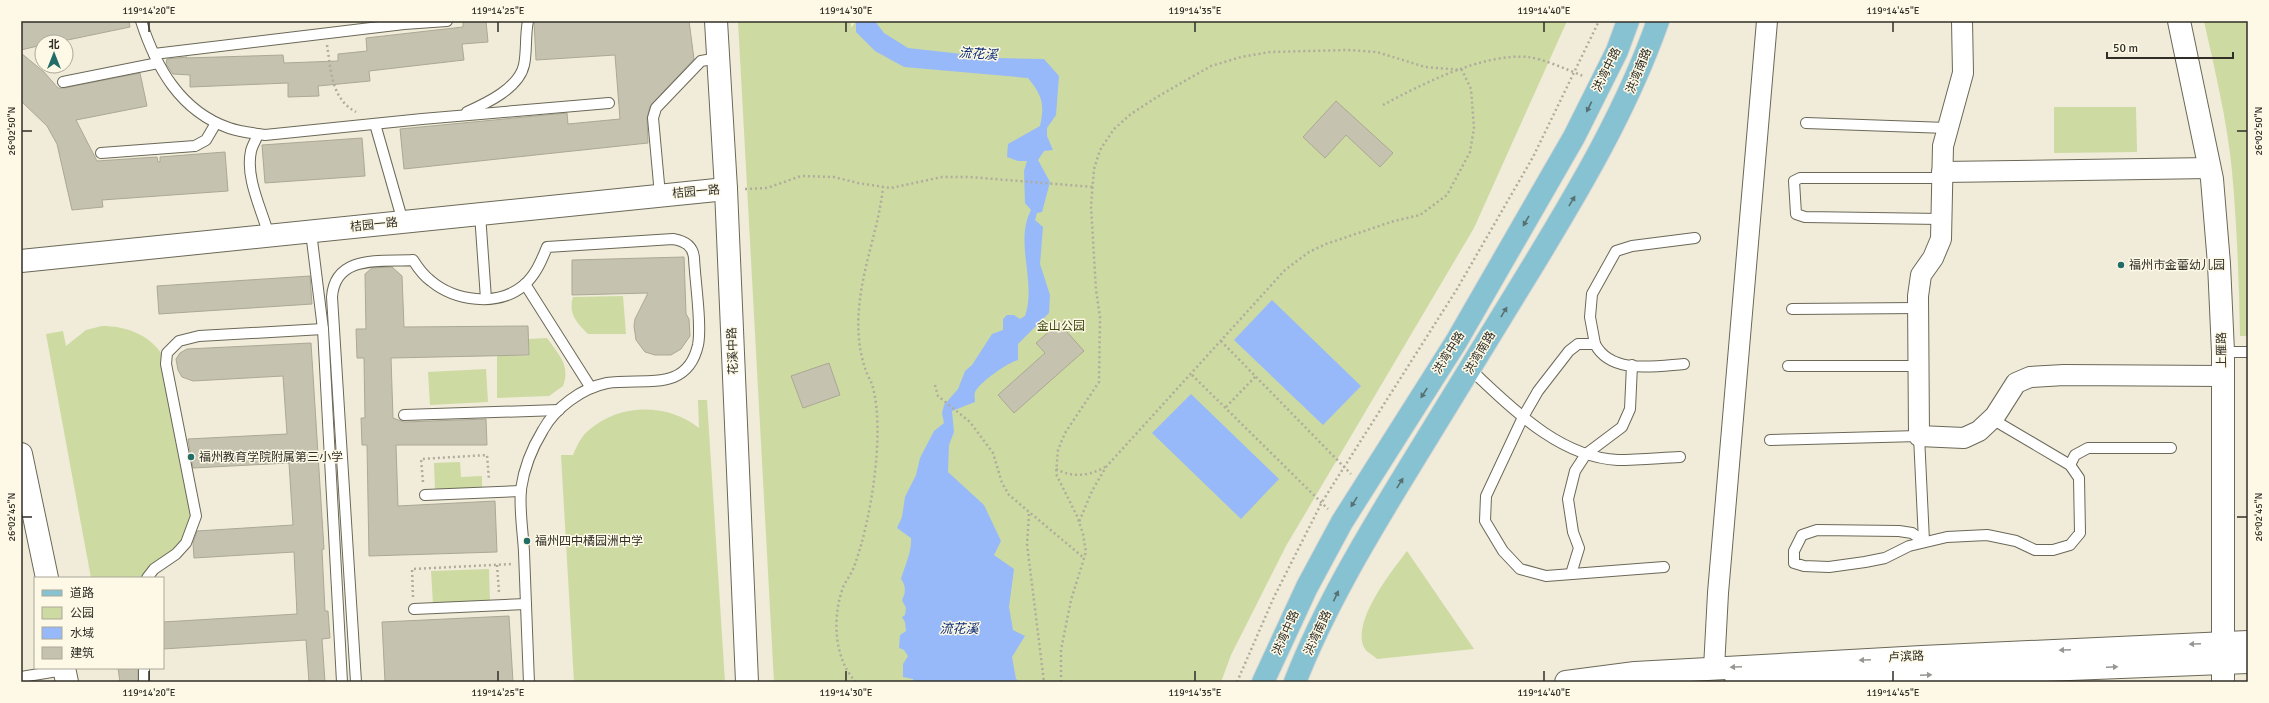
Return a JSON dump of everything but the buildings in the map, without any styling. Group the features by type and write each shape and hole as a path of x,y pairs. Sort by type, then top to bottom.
{"main road":[{"name":"洪湾中路","path":"1263,682 1307,587 1342,522 1456,342 1574,137 1617,51 1628,21"},
{"name":"洪湾南路","path":"1295,682 1347,573 1381,514 1606,142 1641,68 1658,21"}],"street":[{"name":"花溪中路","path":"716,21 726,189 747,682"},
{"path":"1714,668 1719,585 1767,21"},
{"path":"1962,21 1963,73 1943,146 1941,238 1933,258 1921,275 1918,308 1919,436 1964,438 1979,431 1992,419 2016,383 2030,377 2064,375 2223,376"},
{"name":"上雁路","path":"2179,21 2210,168 2219,264 2223,352 2224,663"},
{"path":"1942,175 2210,168"},
{"name":"桔园一路","path":"21,261 726,189"},
{"path":"21,454 46,577"},
{"name":"卢滨路","path":"1566,682 1636,673 1714,668 2224,663 2248,642"},
{"path":"1733,682 2248,662"}],"lane":[{"path":"141,21 163,74 176,92 191,106 216,123 229,129 265,135 461,115 609,103"},
{"path":"63,82 156,59 326,34 447,21"},
{"path":"461,115 485,104 518,78 524,66 528,21"},
{"path":"660,195 653,118 656,108 701,61 718,58"},
{"path":"101,153 195,146 206,140 216,123"},
{"path":"1806,123 1947,128"},
{"path":"373,125 403,222"},
{"path":"258,134 251,150 249,163 251,176 270,236"},
{"path":"1941,219 1805,217 1796,214 1794,181 1800,178 1942,175"},
{"path":"480,214 486,299"},
{"path":"311,232 322,330 342,682"},
{"path":"356,682 333,287 342,272 356,264 413,260 430,281 443,289 465,297 486,299 501,297 513,292 525,284 539,268 547,247 674,238 686,242 693,252 699,336 695,353 689,364 682,373 674,378 646,382 622,381 591,388 559,410 543,428 525,471 521,491 529,682"},
{"path":"1684,364 1621,365 1600,353 1595,344 1590,317 1592,294 1616,251 1632,246 1696,238"},
{"path":"525,284 591,388"},
{"path":"1792,309 1918,308"},
{"path":"148,577 154,569 176,554 186,543 196,516 166,364 167,353 179,341 199,336 322,330"},
{"path":"1595,344 1578,344 1569,351 1538,392 1523,417 1486,496 1486,521 1503,551 1520,569 1546,576 1664,567"},
{"path":"2223,352 2248,352"},
{"path":"1571,574 1579,548 1573,532 1568,499 1575,471 1586,454 1622,427 1630,409 1632,365"},
{"path":"1788,366 1918,366"},
{"path":"1470,369 1523,417 1560,442 1586,454 1618,460 1680,457"},
{"path":"404,415 559,410"},
{"path":"1924,541 1912,532 1817,530 1802,535 1794,551 1794,563 1804,566 1829,567 1865,562 1885,558 1909,546 1924,541 1948,537 1987,535 2016,541 2035,550 2053,550 2070,545 2080,533 2079,478 2070,465 1992,419"},
{"path":"1770,440 1919,436 1924,541"},
{"path":"2070,465 2075,456 2088,448 2171,448"},
{"path":"424,495 490,491 521,491"},
{"path":"414,609 526,604"},
{"path":"144,669 144,682"},
{"path":"27,678 65,673"}],"path":[{"path":"1237,682 1274,597 1322,502 1346,468 1457,289 1534,157 1573,72 1599,21"},
{"path":"326,34 334,86 340,98 373,125"},
{"path":"1061,682 1061,650 1068,614 1086,552 1079,522 1056,474 1056,468 1058,450 1065,433 1099,382 1100,317 1093,256 1091,206 1094,169 1100,150 1114,129 1131,114 1157,97 1211,66 1241,57 1270,52 1348,50 1377,52 1425,68 1462,70"},
{"path":"1383,105 1402,94 1462,70 1498,58 1529,58 1573,72"},
{"path":"1079,522 1092,491 1106,467 1285,270 1309,252 1326,244 1394,221 1420,215 1447,195 1470,152 1474,128 1471,90 1462,70"},
{"path":"726,189 767,188 801,176 834,176 891,188 942,176 1092,186"},
{"path":"856,682 847,672 838,645 837,611 844,586 855,564 875,480 877,414 873,387 866,372 859,348 859,308 881,206 883,187"},
{"path":"1221,341 1363,487"},
{"path":"1192,374 1342,522"},
{"path":"1226,407 1256,376"},
{"path":"935,384 938,396 970,422 993,453 1002,483 1009,495 1084,558"},
{"path":"424,495 421,459 487,455 490,491"},
{"path":"1056,468 1068,474 1088,475 1106,467"},
{"path":"1030,513 1027,544 1044,682"},
{"path":"414,609 412,570 524,563"},
{"path":"497,565 499,605"}],"green space":[{"name":"金山公园","path":"738,21 851,21 851,28 856,21 1567,21 1474,228 1286,546 1231,655 1221,682 774,682"},
{"path":"2204,21 2248,21 2248,336 2240,336 2238,254 2230,152 2224,114"},
{"path":"2054,107 2136,107 2137,152 2054,153"},
{"path":"623,296 626,334 588,334 574,318 572,308 573,297"},
{"path":"102,326 111,326 135,332 150,341 161,353 194,514 184,540 145,577 91,577 46,334 63,331 66,346 86,330"},
{"path":"547,338 559,355 564,366 565,379 563,386 549,396 497,398 497,356 529,356 529,339"},
{"path":"486,369 488,402 430,405 428,372"},
{"path":"698,400 707,400 725,682 574,682 561,455 573,455 584,435 601,421 629,411 659,411 673,414 687,420 699,428"},
{"path":"460,462 461,477 482,476 482,489 435,491 434,463"},
{"path":"1407,551 1474,649 1377,659 1365,649 1362,638 1363,626 1368,612 1383,584"},
{"path":"489,569 490,602 433,604 431,571"}],"water":[{"name":"流花溪","path":"856,21 875,21 884,33 908,48 998,58 1044,59 1059,76 1056,115 1047,128 1047,136 1053,150 1044,151 1038,160 1050,182 1042,212 1037,213 1035,220 1043,227 1040,264 1050,295 1049,313 1018,344 1018,360 1001,369 982,383 975,392 975,402 952,411 954,432 949,445 948,472 984,505 1001,541 994,555 1014,569 1009,607 1013,630 1025,636 1012,657 1016,679 1021,682 914,682 913,679 903,677 903,664 908,656 904,650 899,648 900,635 906,631 905,622 902,617 905,615 906,608 902,600 905,589 901,579 909,553 911,538 897,528 902,517 905,497 916,475 920,458 934,431 944,423 942,413 944,405 958,389 965,371 972,365 992,334 1003,330 1003,319 1007,315 1014,315 1020,319 1025,316 1029,290 1025,236 1026,223 1031,210 1025,203 1024,171 1027,161 1018,161 1007,157 1008,144 1040,126 1042,112 1041,100 1028,78 904,67 875,51 856,32"},
{"path":"1272,300 1361,386 1323,425 1234,340"},
{"path":"1191,394 1279,479 1241,519 1152,433"}],"place":[{"name":"福州市金蕾幼儿园","path":"2121,265"},
{"name":"福州教育学院附属第三小学","path":"191,457"},
{"name":"福州四中橘园洲中学","path":"527,541"}]}
